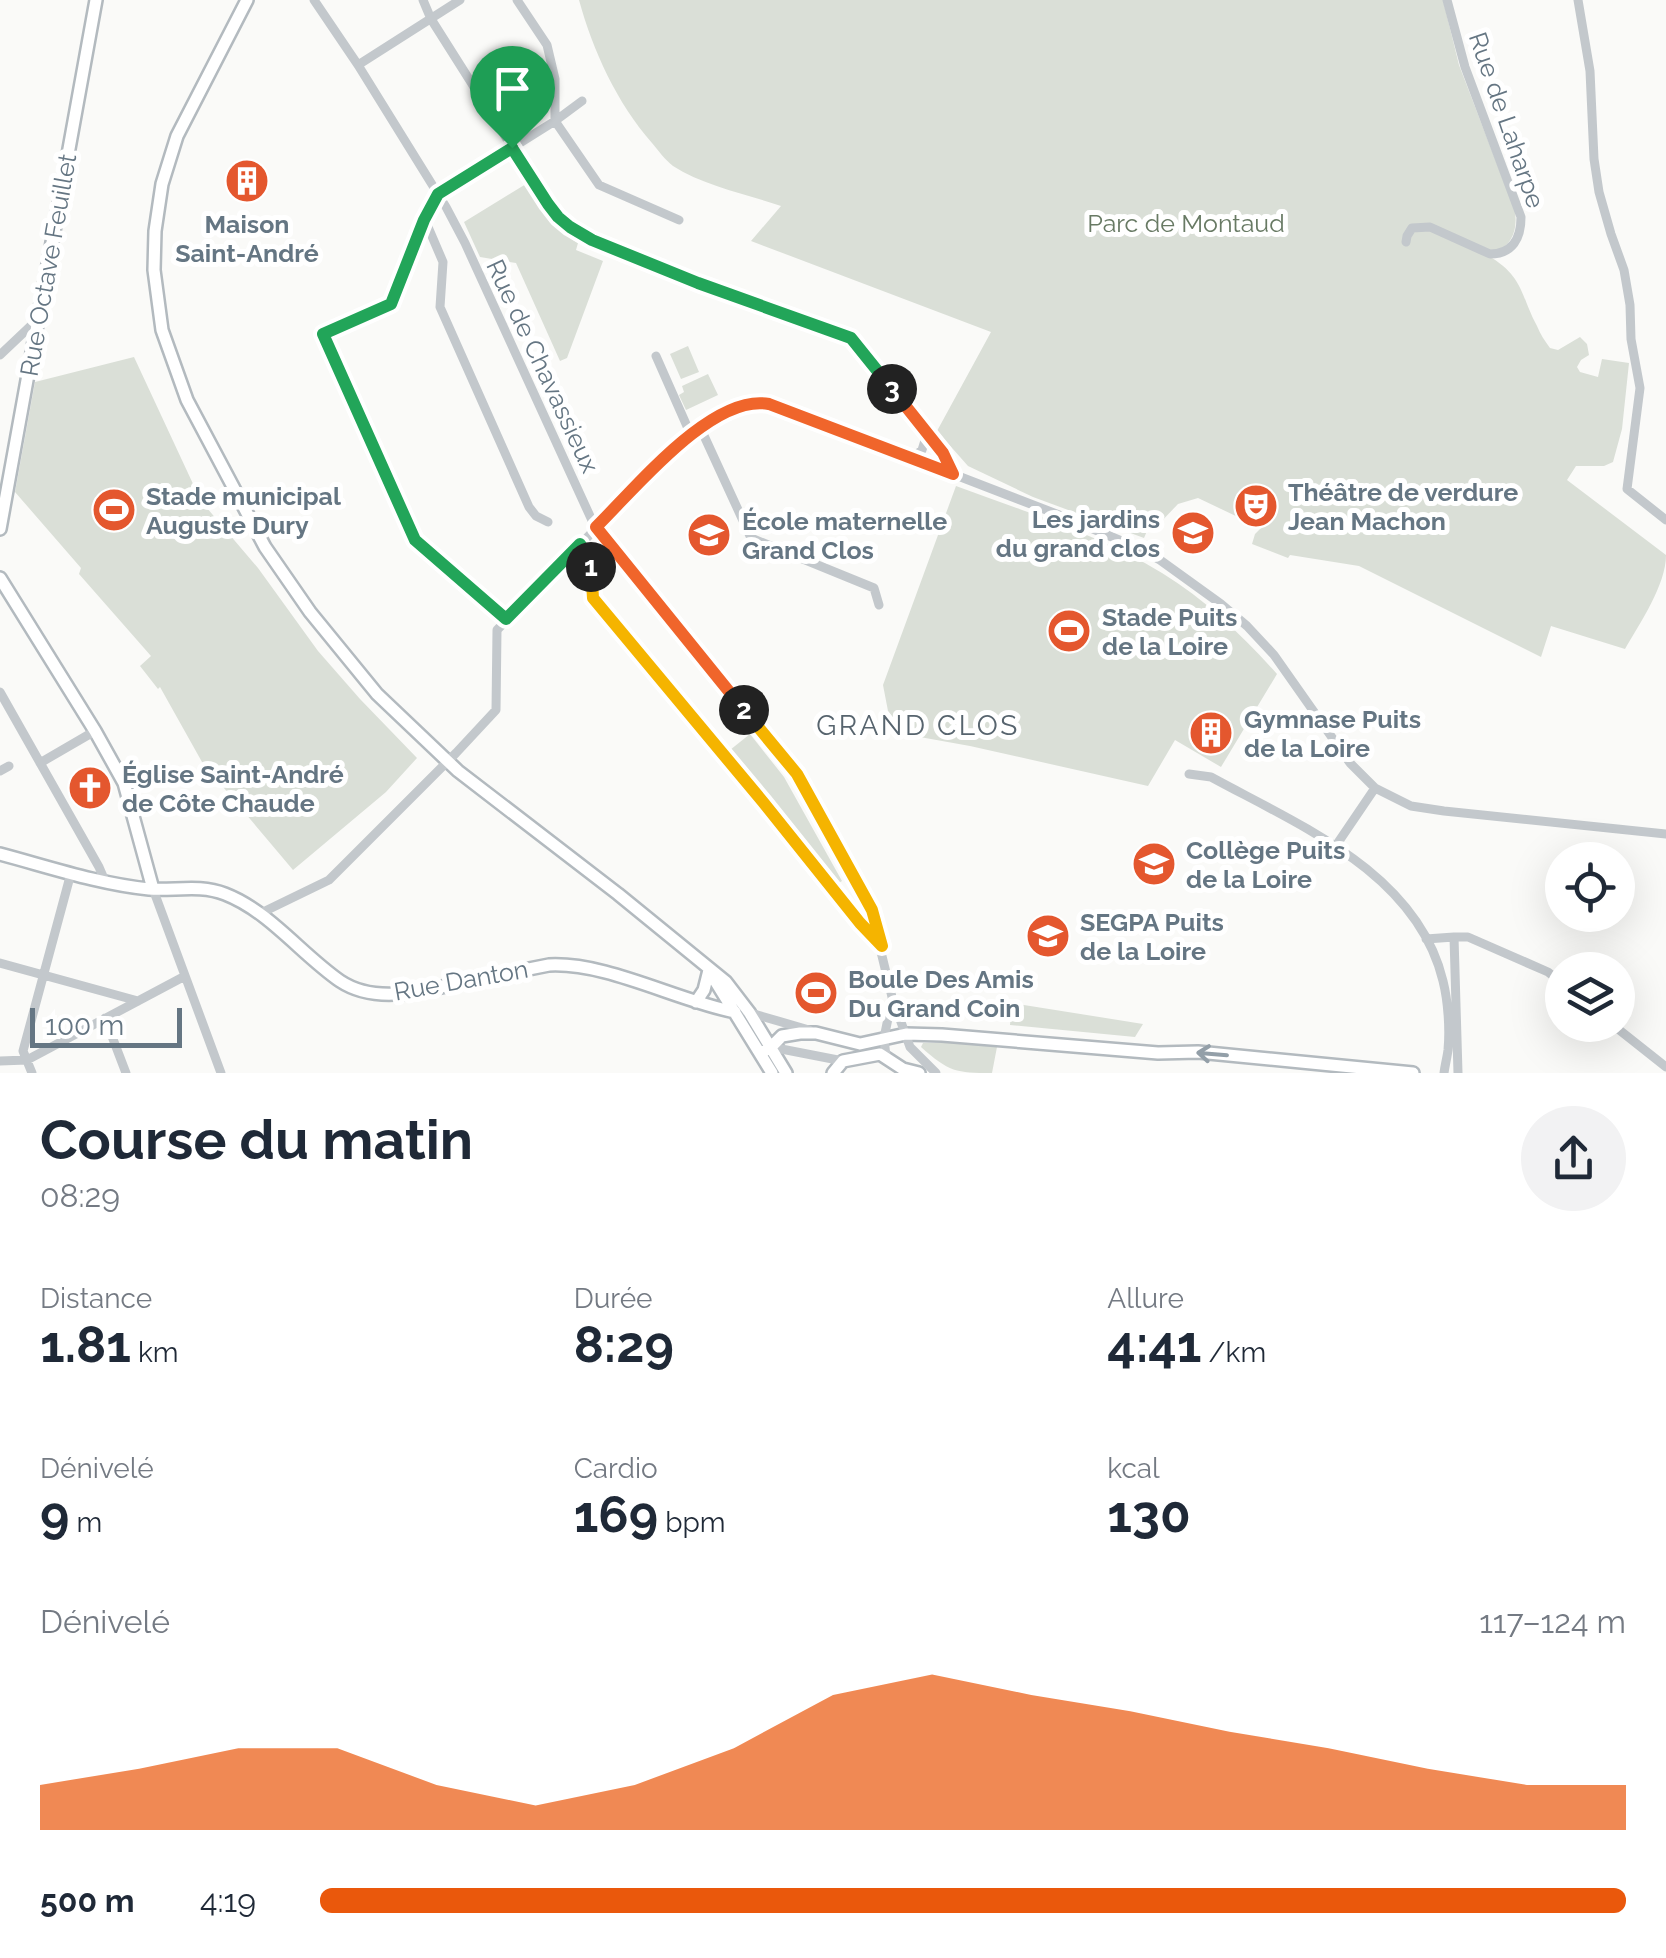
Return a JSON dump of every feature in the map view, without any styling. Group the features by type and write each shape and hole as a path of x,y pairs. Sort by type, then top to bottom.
{"street":[{"name":"Rue Octave Feuillet","path":"0,529 96,0"},
{"path":"247,0 177,136 162,184 154,231 154,270 162,330 188,400 265,546 310,612 377,694 448,762 726,982 749,1012 772,1073"},
{"name":"Rue de Chavassieux","path":"314,0 466,243 596,527 797,774 872,910 892,997 910,1047 936,1073"},
{"path":"422,0 558,217 592,240 851,338 943,453 953,474"},
{"path":"358,65 460,0"},
{"path":"517,0 547,45 555,78 555,121 599,185 679,220"},
{"name":"Rue de Laharpe","path":"1406,242 1412,228 1430,227 1490,254 1500,254 1516,242 1521,232 1521,217 1465,67 1447,0"},
{"path":"1568,0 1579,2 1590,71 1594,159 1630,305 1631,339 1640,388 1628,490 1666,520"},
{"path":"506,619 415,540 323,334 391,304 438,194 582,101"},
{"path":"424,220 443,262 440,307 529,506 536,516 548,522"},
{"path":"0,355 38,318"},
{"path":"656,356 750,538 874,588 879,605"},
{"path":"258,914 329,880 448,762 496,710 497,630 506,619 695,430 740,407 759,402 953,474 1160,560 1246,626 1274,656 1350,763 1375,788 1411,806 1666,834"},
{"path":"912,458 922,450 928,434"},
{"path":"580,544 590,562 593,598 882,946"},
{"path":"1,583 124,782 153,889 221,1073"},
{"path":"0,692 105,881"},
{"path":"40,764 95,731"},
{"path":"1189,774 1212,776 1335,847 1395,894 1426,939 1443,980 1448,1048 1444,1073"},
{"path":"1335,847 1375,788"},
{"name":"Rue Danton","path":"0,854 105,881 153,889 222,892 258,914 343,983 367,992 399,994 567,964 586,966 734,1012"},
{"path":"32,1073 23,1051 72,873"},
{"path":"1454,937 1458,1073"},
{"path":"1426,939 1468,937 1545,971"},
{"path":"0,962 138,1001"},
{"path":"696,1002 710,970"},
{"path":"710,970 734,1012 786,1073"},
{"path":"0,1061 28,1060 184,976"},
{"name":"Rue de Chavassieux","path":"886,1057 884,1038 892,997"},
{"path":"734,1012 749,1012 853,1044 906,1034 993,1038 1158,1053 1198,1052 1414,1073"},
{"path":"104,1018 126,1073"},
{"path":"766,1050 782,1036 816,1033"},
{"path":"1634,1042 1666,1067"},
{"path":"766,1050 844,1061 880,1054 903,1070 919,1073"},
{"path":"1652,1073 1654,1059"},
{"path":"833,1073 844,1061"}],"green space":[{"name":"Parc de Montaud","path":"579,0 1443,0 1459,65 1515,211 1511,238 1492,258 1516,281 1550,348 1558,350 1580,337 1587,344 1589,355 1577,367 1580,372 1598,377 1602,359 1629,363 1622,429 1613,462 1604,466 1576,466 1567,480 1666,555 1657,591 1645,616 1625,649 1551,626 1541,657 1359,566 1290,555 1288,558 1252,544 1261,528 1198,498 1178,504 1144,538 1033,497 968,466 937,431 991,332 751,241 781,206 698,179 667,161 617,94 591,38"},
{"path":"526,184 548,217 578,243 576,250 603,261 567,358 560,361 516,263 480,257 464,222"},
{"path":"688,346 699,372 681,379 670,354"},
{"path":"134,357 201,501 258,568 318,651 417,758 386,792 293,870 202,762 160,687 140,666 151,656 79,574 81,568 15,492 35,382"},
{"path":"708,374 718,395 686,410 679,395 684,392 682,386"},
{"name":"Stade Puits de la Loire","path":"956,486 1138,559 1208,607 1264,660 1277,674 1221,767 1175,740 1148,786 903,734 888,711 883,685"},
{"path":"750,734 784,777 842,881 837,884 730,750"},
{"path":"1012,1003 1143,1024 1135,1037 1010,1025"},
{"path":"923,1043 997,1047 992,1073 954,1069 921,1047"}],"place":[{"name":"Maison Saint-André","path":"247,181"},
{"name":"Théâtre de verdure Jean Machon","path":"1256,506"},
{"name":"Stade municipal Auguste Dury","path":"114,510"},
{"name":"Les jardins du grand clos","path":"1193,533"},
{"name":"École maternelle Grand Clos","path":"709,535"},
{"name":"Stade Puits de la Loire","path":"1069,631"},
{"name":"Gymnase Puits de la Loire","path":"1211,733"},
{"name":"Église Saint-André de Côte Chaude","path":"90,788"},
{"name":"Collège Puits de la Loire","path":"1154,864"},
{"name":"SEGPA Puits de la Loire","path":"1048,936"},
{"name":"Boule Des Amis Du Grand Coin","path":"816,993"}],"district":[{"name":"GRAND CLOS","path":"918,725"}],"route":[{"path":"512,148 558,217 592,240 851,338 943,453 953,474 759,402 727,413 690,433 596,527 797,774 872,910 882,946 593,598 590,562 580,544 506,619 415,540 323,334 391,304 438,194 512,148"}]}
